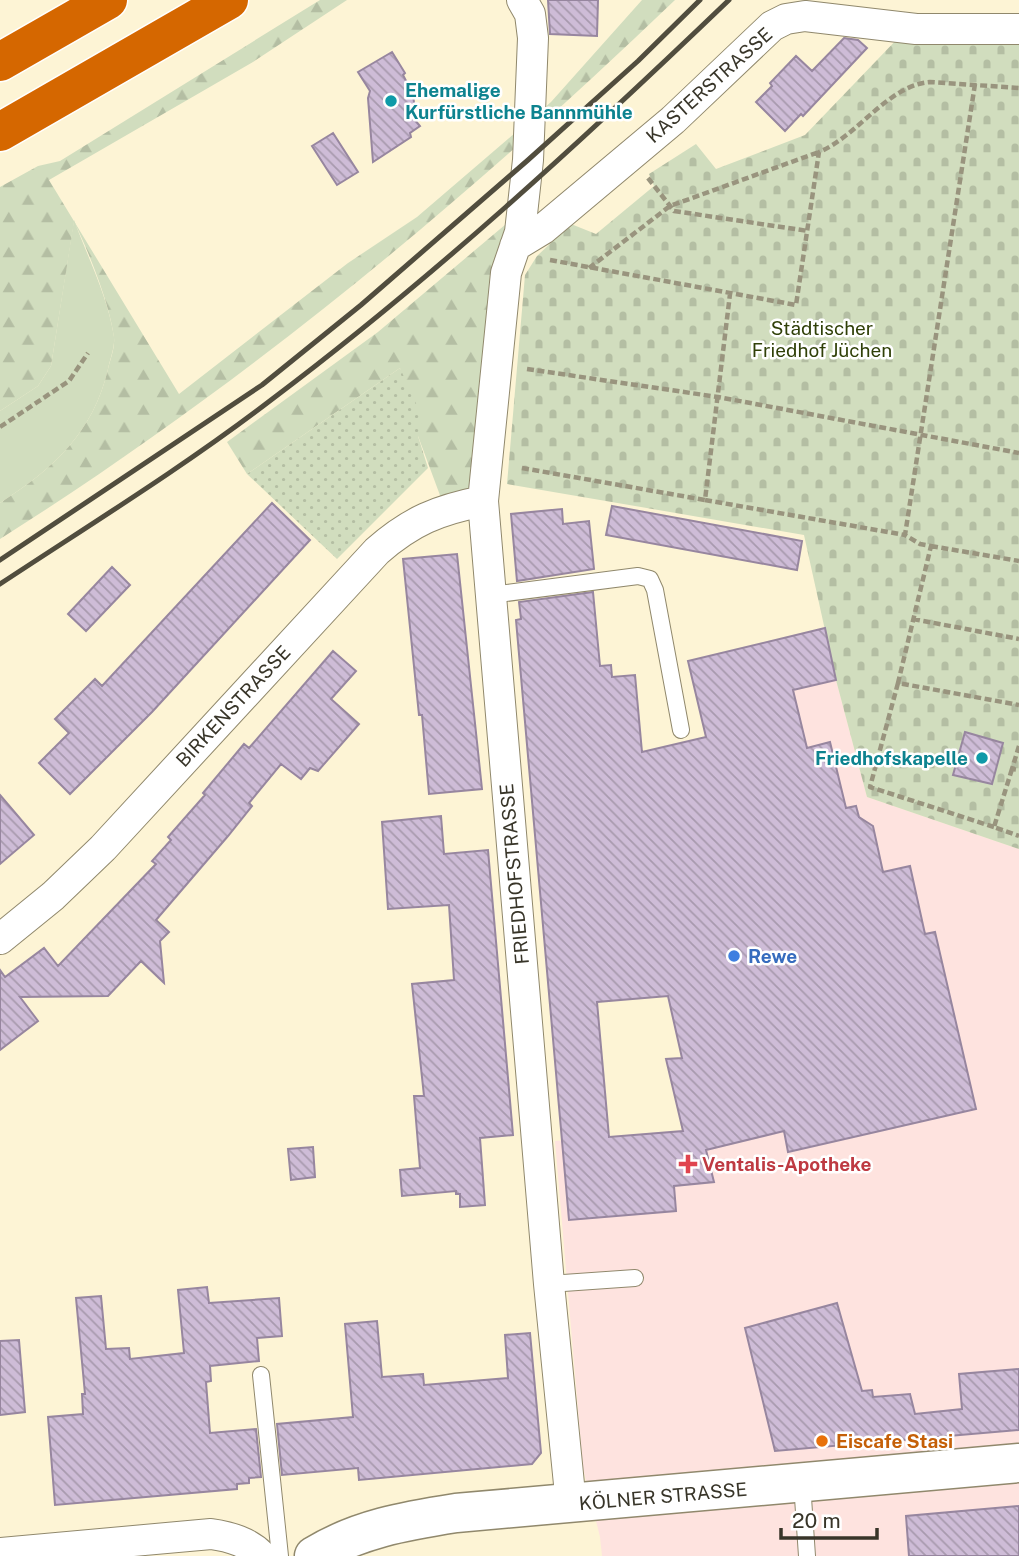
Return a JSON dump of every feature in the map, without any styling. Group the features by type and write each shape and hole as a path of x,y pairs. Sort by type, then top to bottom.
{"highway":[{"path":"0,62 108,0"},
{"path":"0,132 229,0"}],"main road":[{"name":"KÖLNER STRASSE","path":"314,1556 343,1539 400,1522 456,1513 1019,1463"}],"street":[{"name":"FRIEDHOFSTRASSE","path":"522,0 530,14 533,38 526,188 522,217 506,273 483,501 549,1284 571,1504"},
{"name":"KASTERSTRASSE","path":"513,251 657,133 714,84 768,30 786,19 805,16 930,29 1019,29"},
{"name":"BIRKENSTRASSE","path":"0,939 53,895 103,848 385,544 405,527 438,511 483,501"},
{"path":"0,1553 211,1534 233,1538 254,1548 262,1556"}],"lane":[{"path":"491,595 638,576 650,579 655,590 681,730"},
{"path":"549,1284 635,1279"},
{"path":"261,1375 280,1556"},
{"path":"802,1483 807,1556"}],"path":[{"path":"589,268 670,206 819,152 846,137 894,96 908,88 930,82 1019,88"},
{"path":"905,535 975,84"},
{"path":"513,251 551,261 796,305 819,152"},
{"path":"670,206 674,211 808,231"},
{"path":"705,500 730,294"},
{"path":"0,427 69,381 88,353"},
{"path":"497,364 718,397 1019,453"},
{"path":"522,468 905,535 920,544 1019,561"},
{"path":"931,546 870,787 1019,836"},
{"path":"913,619 1019,639"},
{"path":"898,683 1019,705"},
{"path":"994,827 1019,746"},
{"path":"1012,769 1019,770"}],"shaded area":[{"path":"836,680 867,797 1019,849 1019,1556 602,1556 583,1468 555,1141 698,1129 641,882 642,752 706,737 701,712"}],"green space":[{"path":"320,0 347,0 253,62 49,180 179,394 348,263 417,217 551,102 642,0 675,0 517,147 351,286 179,418 0,539 0,503 54,463 81,431 101,392 114,342 104,295 74,222 51,366 38,386 0,411 0,187 38,166 60,161"},
{"name":"Städtischer Friedhof Jüchen","path":"901,35 1019,36 1019,849 867,797 836,680 804,535 507,484 525,275 537,256 571,224 596,234 654,186 649,174 696,144 716,169 805,135"},
{"path":"74,220 111,322 114,341 108,369 101,392 81,431 54,463 0,503 0,411 38,386 51,366"},
{"path":"506,224 480,490 441,498 418,436 400,368 247,474 227,442 378,332"},
{"path":"400,368 423,419 418,436 428,468 337,559 247,474"}],"building":[{"path":"548,0 598,0 597,36 550,34"},
{"path":"844,38 858,40 867,48 803,116 801,114 785,131 756,102 796,56 812,71"},
{"path":"392,52 405,73 403,75 413,94 414,103 410,114 420,126 410,133 411,137 373,162 368,98 370,91 358,72"},
{"path":"333,133 358,172 337,185 312,146"},
{"path":"272,503 310,540 152,712 70,794 39,763 69,733 55,719 95,679 102,686"},
{"path":"612,506 802,541 797,570 606,535"},
{"path":"562,509 563,524 589,521 594,569 517,581 511,514"},
{"path":"457,554 482,789 429,794 403,559"},
{"path":"112,567 130,585 86,631 68,614"},
{"path":"593,592 600,666 611,665 612,677 635,675 642,752 706,737 688,661 825,628 836,680 793,690 807,748 830,742 846,808 856,806 859,817 873,826 883,872 910,866 925,934 935,932 976,1109 788,1152 784,1131 706,1150 714,1182 674,1186 676,1211 569,1220 516,620 521,619 519,602","holes":["668,996 682,1058 666,1059 683,1131 609,1137 597,1002"]},
{"path":"333,651 356,671 331,699 359,724 318,771 310,768 301,779 281,764 249,803 252,806 228,836 156,920 169,932 160,941 164,983 141,961 108,996 20,997 38,1021 0,1050 0,970 5,977 44,948 58,966 156,864 152,861 171,840 168,837 205,795 203,793 244,744 249,748"},
{"name":"Friedhofskapelle","path":"965,732 1003,743 992,784 953,775"},
{"path":"0,795 34,835 0,864"},
{"path":"441,816 444,854 488,850 513,1135 480,1138 485,1205 460,1207 460,1194 456,1194 456,1191 402,1196 400,1170 420,1168 414,1096 424,1096 412,984 454,980 449,905 388,909 382,822"},
{"path":"313,1147 315,1177 291,1180 288,1149"},
{"path":"207,1287 209,1303 279,1298 282,1336 257,1338 259,1361 210,1366 211,1381 206,1382 210,1433 256,1429 261,1477 249,1478 249,1483 237,1484 237,1489 55,1505 48,1417 83,1414 82,1394 85,1394 76,1298 101,1296 106,1349 129,1348 130,1359 184,1353 178,1290"},
{"path":"837,1303 862,1391 872,1390 873,1397 910,1394 915,1414 962,1409 959,1374 1019,1369 1019,1430 775,1451 745,1328"},
{"path":"377,1321 382,1377 423,1374 424,1385 508,1378 505,1335 530,1333 541,1453 532,1464 359,1480 358,1468 282,1475 277,1424 353,1417 345,1324"},
{"path":"19,1340 25,1412 0,1415 0,1341"},
{"path":"1019,1506 1019,1556 909,1556 906,1516"}],"railway":[{"path":"0,560 262,385 361,305 528,160 638,61 700,0"},
{"path":"0,584 205,448 331,354 506,207 729,0"}],"place":[{"name":"Ehemalige Kurfürstliche Bannmühle","path":"391,101"},
{"name":"Friedhofskapelle","path":"982,758"},
{"name":"Rewe","path":"734,956"},
{"name":"Ventalis-Apotheke","path":"688,1164"},
{"name":"Eiscafe Stasi","path":"822,1441"}]}
